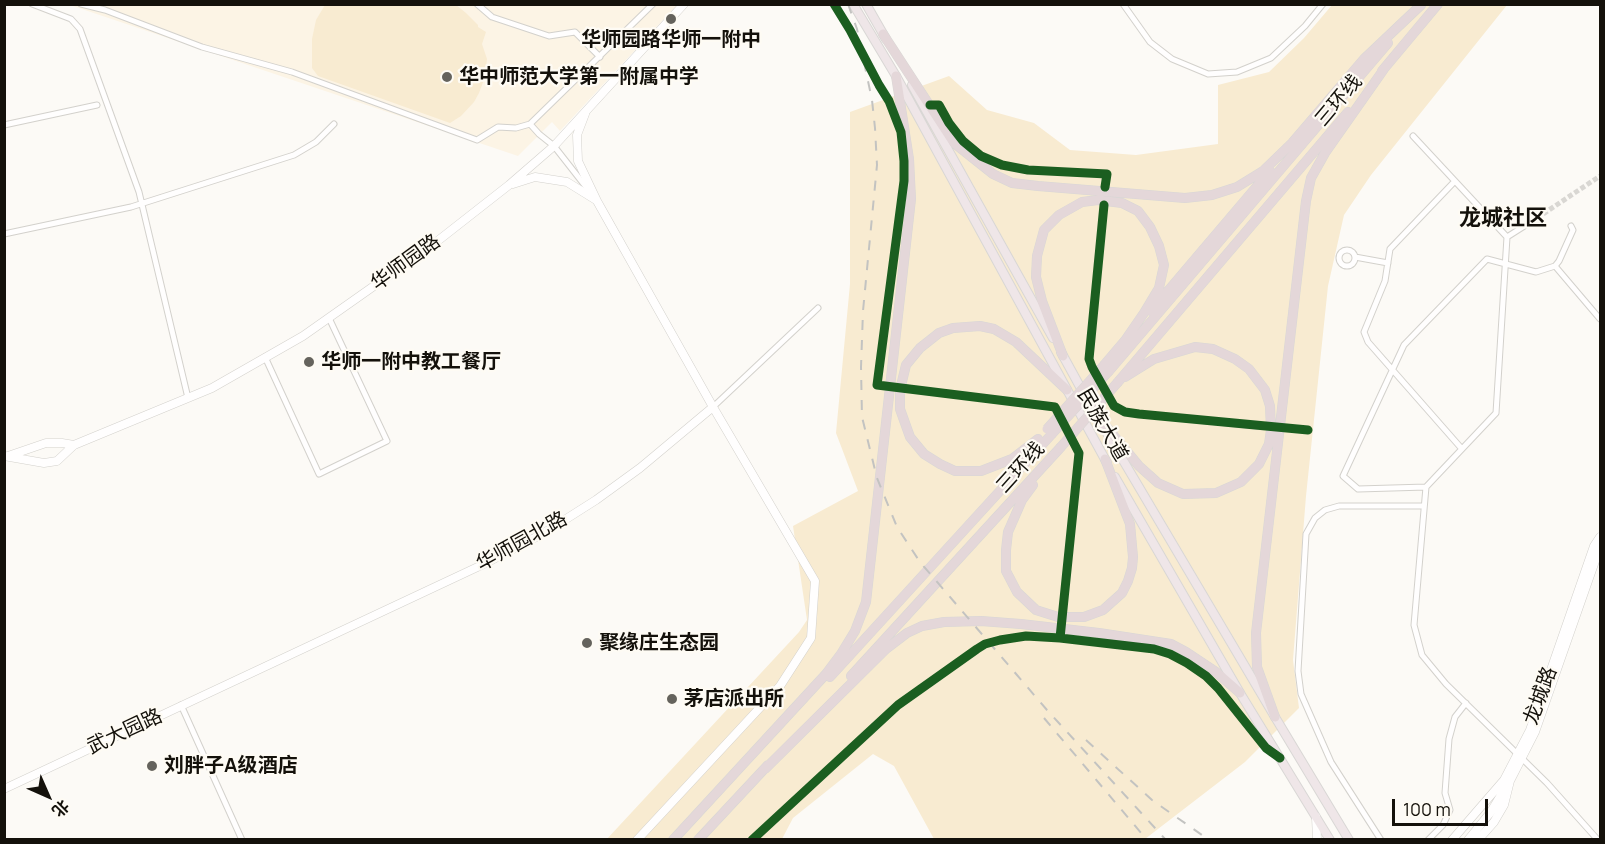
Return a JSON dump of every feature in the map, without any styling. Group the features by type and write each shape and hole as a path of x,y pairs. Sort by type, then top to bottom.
{"highway":[{"name":"三环线","path":"698,840 1060,448 1438,4"},
{"path":"1124,342 1364,58 1421,5"},
{"name":"三环线","path":"680,840 1107,367 1421,5"},
{"path":"883,34 954,143 984,168 1012,183 1185,198 1212,195 1237,187 1263,171 1292,144"},
{"path":"1275,717 1257,667 1256,633 1306,201 1311,178 1325,153 1384,69"},
{"path":"825,674 855,631 866,602 871,563 911,199 909,159 896,76"},
{"path":"1063,356 1042,301 1036,278 1036,256 1044,230 1059,215 1082,202 1098,200 1122,203 1137,211 1150,227 1159,246 1164,265 1159,288 1107,367"},
{"path":"1049,432 1012,459 981,471 955,471 940,464 924,454 910,437 900,409 900,390 906,365 920,348 939,333 953,328 980,326 994,329 1017,342 1067,390"},
{"path":"1095,413 1138,466 1158,483 1183,494 1216,493 1241,482 1259,464 1269,444 1270,406 1264,390 1249,369 1235,359 1213,349 1195,347 1154,359 1118,382"},
{"path":"673,840 946,543 1038,439"},
{"path":"1060,448 1022,500 1008,532 1006,550 1006,571 1017,592 1036,610 1058,617 1084,617 1103,610 1122,592 1132,568 1133,544 1130,524 1105,459"},
{"path":"765,769 886,649 907,633 922,626 944,622 981,621 1021,624 1110,634 1171,644 1193,657 1240,693"}],"main road":[{"name":"华师园路","path":"74,445 212,388 303,336 435,243 554,146 684,4"},
{"name":"民族大道","path":"853,4 896,76 1105,459 1240,693 1330,840"},
{"name":"民族大道","path":"866,4 1095,413 1349,840"},
{"path":"585,114 577,135 578,161 597,201 713,407 815,581 811,638 780,686 637,840"},
{"path":"509,185 536,177 567,182 597,201"},
{"name":"华师园北路","path":"181,705 484,564 544,532 596,500 640,468 713,407"},
{"path":"6,456 46,443 62,442 74,445"},
{"path":"6,456 49,463 57,460 74,445"},
{"name":"龙城路","path":"1519,757 1594,546 1600,537"},
{"name":"龙城路","path":"1452,840 1507,780 1535,732 1600,547"},
{"name":"武大园路","path":"4,789 181,705"},
{"path":"1466,840 1490,813 1507,780"},
{"name":"龙城路","path":"1478,840 1494,822 1504,805 1507,780"},
{"path":"1316,816 1317,840"}],"street":[{"path":"32,4 71,19 80,29 142,204 188,398"},
{"path":"81,4 105,10 202,47 292,72 477,140 498,128 516,128 530,124 653,4"},
{"path":"477,4 492,17 549,36 575,32 600,57"},
{"path":"834,4 889,101 901,132 904,181 877,384 885,385"},
{"path":"1123,4 1150,42 1173,59 1208,74 1237,72 1271,58 1305,26 1323,4"},
{"path":"4,125 97,105"},
{"path":"930,105 939,105 963,141 981,156 1002,165 1028,170 1107,174 1105,187"},
{"path":"4,234 131,207 294,155 316,142 334,124"},
{"path":"530,124 554,146 597,201"},
{"path":"1413,136 1507,237 1496,412 1426,487 1414,625 1422,655 1446,684 1547,783 1598,840"},
{"path":"1455,182 1390,249 1385,281 1364,332 1368,342 1462,449"},
{"path":"1104,205 1089,359 1114,406 1125,412 1139,414 1257,426"},
{"path":"1507,237 1537,218"},
{"path":"1426,487 1358,489 1343,477 1404,345 1487,259 1536,272 1555,266 1573,230 1571,226"},
{"path":"1355,257 1388,262"},
{"path":"1555,266 1600,319"},
{"name":"华师园北路","path":"713,407 818,308"},
{"path":"266,357 318,474 387,441 329,318"},
{"path":"905,388 1055,407 1079,453 1062,613"},
{"path":"1284,428 1308,430"},
{"path":"1381,840 1331,762 1301,694 1298,671 1306,534 1315,518 1325,510 1340,506 1424,506"},
{"path":"752,840 898,705 985,644 1026,636 1060,636 1154,649 1170,654 1206,676 1266,748 1280,758"},
{"path":"1428,840 1443,825 1450,810 1445,793 1449,739 1455,717 1466,703"},
{"path":"181,705 242,840"}],"shaded area":[{"name":"华中师范大学第一附属中学","path":"70,5 677,5 560,131 552,122 518,156"},
{"path":"325,5 456,5 486,32 482,44 487,59 485,77 474,102 461,116 450,123 318,76 312,68 312,39 316,20"},
{"path":"1332,5 1507,5 1371,175 1344,215 1328,286 1306,496 1293,660 1299,708 1245,762 1145,839 934,839 894,766 873,754 793,818 782,839 606,840 799,632 807,620 793,526 858,491 836,433 850,284 850,112 949,76 987,110 1034,123 1070,150 1136,155 1218,144 1218,85 1269,72 1304,38"}],"tunnel":[{"path":"1537,218 1600,176"},
{"path":"1257,426 1273,427"}],"railway":[{"path":"848,4 857,29 872,100 875,128 877,165 863,311 861,367 862,417 877,478 897,527 920,562 1047,710 1166,840"},
{"path":"1044,718 1147,840"},
{"path":"1086,740 1152,800 1209,840"}],"cycle path":[{"path":"834,4 889,101 901,132 904,181 877,385 1055,407 1079,453 1060,638"},
{"path":"930,105 939,105 963,141 981,156 1002,165 1028,170 1107,174 1105,187"},
{"path":"1104,205 1089,359 1114,406 1125,412 1139,414 1308,430"},
{"path":"752,840 898,705 977,649 1000,640 1026,636 1060,638 1154,649 1170,654 1206,676 1266,748 1280,758"}],"place":[{"name":"华师园路华师一附中","path":"671,19"},
{"name":"华中师范大学第一附属中学","path":"447,77"},
{"name":"华师一附中教工餐厅","path":"309,362"},
{"name":"聚缘庄生态园","path":"587,643"},
{"name":"茅店派出所","path":"672,699"},
{"name":"刘胖子A级酒店","path":"152,766"}],"district":[{"name":"龙城社区","path":"1503,219"}]}
